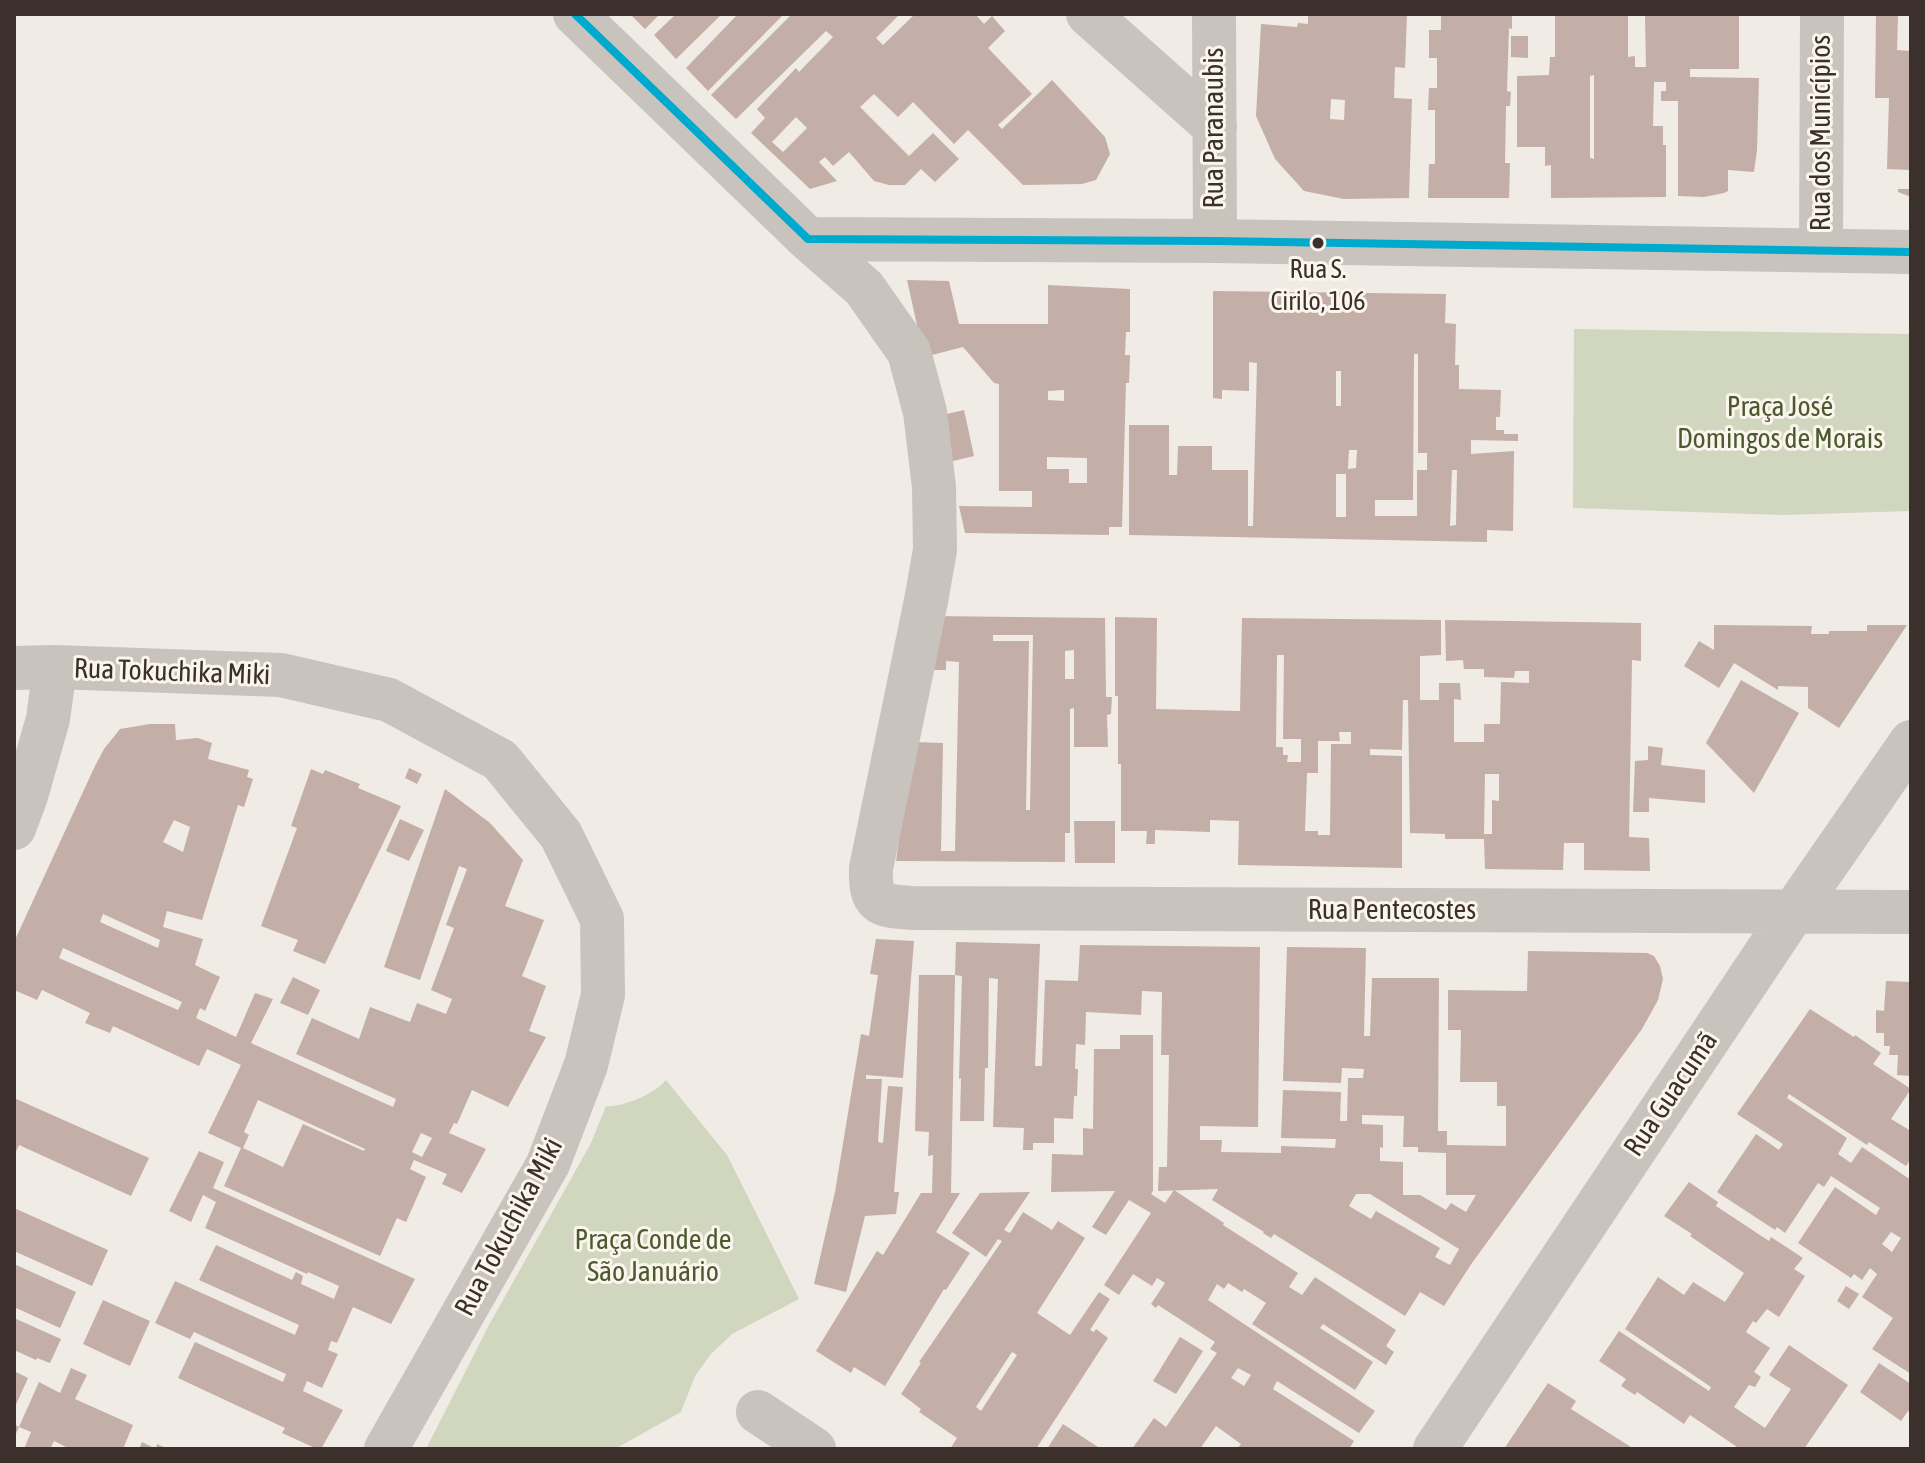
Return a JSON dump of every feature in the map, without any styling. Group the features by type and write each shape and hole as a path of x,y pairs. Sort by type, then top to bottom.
{"street":[{"path":"575,14 808,239 1215,241 1911,252"},
{"path":"1088,14 1215,127"},
{"name":"Rua Paranaubis","path":"1214,14 1215,241"},
{"name":"Rua dos Municípios","path":"1821,251 1822,14"},
{"name":"Rua Pentecostes","path":"808,239 864,288 909,352 925,412 934,487 935,550 871,868 870,887 875,899 883,904 912,908 1911,912"},
{"path":"14,828 48,719 34,668"},
{"name":"Rua Tokuchika Miki","path":"34,668 281,675 389,700 500,760 561,835 602,919 603,995 586,1065 548,1164 386,1449"},
{"name":"Rua Guacumã","path":"1435,1449 1794,911 1911,742"},
{"path":"758,1412 814,1449"}],"green space":[{"name":"Praça José Domingos de Morais","path":"1574,329 1911,334 1911,511 1783,515 1573,508"},
{"name":"Praça Conde de São Januário","path":"666,1080 727,1155 799,1299 732,1334 711,1354 695,1376 681,1412 615,1449 426,1449 489,1325 591,1143 606,1106 638,1099"}],"building":[{"path":"630,14 660,14 645,29"},
{"path":"676,14 722,14 676,59 654,35"},
{"path":"738,14 784,14 708,91 686,68"},
{"path":"792,14 900,14 876,38 883,45 915,14 975,14 984,24 992,16 1005,31 988,48 1032,94 998,125 1002,129 1052,80 1105,137 1110,154 1096,180 1082,184 1023,185 968,130 954,144 913,102 898,117 874,94 860,107 909,156 933,133 959,159 935,182 921,169 905,185 889,185 874,181 849,152 833,166 825,157 819,162 837,181 810,189 751,133 765,118 757,109 796,68 799,72 833,37 826,31 736,119 711,95","holes":["796,117 807,128 783,152 772,142"]},
{"path":"1308,14 1407,14 1405,68 1395,67 1394,98 1412,99 1409,198 1344,199 1304,191 1275,159 1256,116 1261,24 1297,27 1298,23 1308,24","holes":["1331,99 1345,100 1344,120 1330,119"]},
{"path":"1441,14 1512,14 1507,91 1511,92 1510,106 1506,106 1505,163 1510,163 1509,198 1428,198 1429,164 1435,164 1435,110 1428,110 1429,88 1437,88 1437,58 1429,58 1429,30 1441,30"},
{"path":"1555,14 1628,14 1628,57 1635,56 1635,67 1646,67 1645,14 1739,14 1739,69 1690,69 1690,77 1759,78 1754,172 1728,170 1728,191 1724,193 1704,197 1678,196 1678,101 1661,101 1661,91 1666,91 1666,82 1654,82 1653,126 1663,126 1666,197 1551,198 1551,165 1545,166 1545,147 1517,147 1517,76 1549,75 1550,57 1555,57","holes":["1594,75 1594,159 1590,158 1590,76"]},
{"path":"1876,14 1898,14 1897,50 1911,51 1911,170 1887,169 1889,98 1875,98"},
{"path":"1511,36 1528,36 1528,58 1511,57"},
{"path":"1898,189 1911,189 1911,197 1898,192"},
{"path":"907,280 949,281 959,324 1048,324 1048,285 1130,289 1130,332 1126,332 1125,355 1130,355 1129,383 1126,383 1122,527 1109,527 1109,535 965,533 959,506 1032,507 1032,491 999,491 999,384 994,383 963,347 924,357","holes":["1064,390 1064,401 1048,400 1048,391","1047,457 1087,458 1087,483 1069,483 1069,469 1047,469"]},
{"path":"1213,291 1446,294 1445,323 1456,324 1455,365 1459,365 1459,389 1501,390 1496,430 1504,430 1504,434 1518,434 1518,441 1471,440 1471,454 1514,451 1513,531 1487,530 1487,542 1129,535 1129,425 1169,425 1169,475 1177,475 1178,446 1212,446 1212,470 1248,470 1248,526 1253,526 1257,363 1249,362 1249,391 1222,390 1222,399 1213,398","holes":["1414,354 1418,354 1418,453 1427,453 1427,470 1417,470 1417,516 1375,516 1375,500 1413,500","1336,371 1341,371 1341,406 1336,406","1349,450 1357,450 1356,468 1348,469","1452,470 1457,470 1456,525 1450,526","1336,474 1346,474 1346,517 1336,517"]},
{"path":"964,410 974,456 949,462 938,416"},
{"path":"931,616 1105,618 1106,697 1112,697 1111,714 1107,715 1108,747 1074,747 1074,708 1070,709 1070,833 1065,833 1065,862 896,861 913,742 943,743 941,851 955,851 959,662 946,661 946,670 924,670","holes":["993,635 1033,635 1030,810 1026,810 1029,641 993,641","1074,650 1074,679 1065,679 1065,651"]},
{"path":"1115,617 1157,618 1156,709 1240,711 1242,618 1441,620 1441,655 1420,656 1420,700 1439,700 1439,683 1460,683 1461,700 1454,699 1454,742 1484,742 1484,724 1500,724 1501,682 1529,683 1529,671 1515,671 1514,678 1484,677 1484,669 1464,669 1463,660 1446,661 1445,620 1641,623 1641,661 1632,660 1629,837 1649,838 1650,871 1584,870 1584,843 1564,843 1563,870 1485,869 1484,839 1445,839 1445,834 1410,833 1408,700 1403,700 1402,750 1370,749 1370,755 1402,756 1402,868 1238,865 1239,821 1210,820 1210,832 1155,830 1155,844 1146,844 1147,831 1121,831 1118,696 1115,696","holes":["1277,655 1284,655 1283,739 1301,739 1301,762 1287,762 1288,755 1283,755 1283,747 1276,747","1339,732 1351,732 1351,744 1331,744 1330,835 1305,831 1307,773 1318,773 1318,741 1340,741","1485,774 1499,774 1499,801 1492,800 1492,834 1484,834"]},
{"path":"1714,625 1812,626 1811,634 1829,634 1829,631 1867,631 1867,625 1907,625 1839,728 1808,708 1808,687 1778,686 1778,690 1734,663 1719,688 1684,666 1699,641 1714,650"},
{"path":"1741,680 1799,713 1754,793 1706,743"},
{"path":"175,724 176,740 198,738 212,743 208,759 249,770 247,777 253,779 244,807 238,805 202,920 167,911 163,927 203,939 195,965 220,977 205,1011 200,1008 196,1018 236,1037 255,993 273,999 251,1043 393,1107 396,1099 296,1054 312,1018 359,1039 370,1007 410,1022 417,1003 446,1014 452,999 431,990 454,928 446,925 467,869 459,866 420,980 384,967 445,789 490,823 523,860 505,906 544,920 522,976 546,986 529,1031 546,1037 508,1107 472,1090 457,1124 454,1123 449,1133 486,1149 462,1193 442,1184 447,1174 414,1160 410,1169 426,1177 406,1222 397,1218 380,1256 224,1186 241,1148 208,1133 241,1065 207,1049 199,1066 113,1026 110,1033 85,1023 90,1013 42,990 37,1000 14,990 14,942 94,768 120,729","holes":["174,820 190,827 183,852 163,842","103,914 160,940 158,948 100,922","63,948 182,1002 178,1010 59,958","258,1100 365,1149 303,1124 283,1167 243,1148 249,1135 244,1132","421,1133 432,1138 422,1157 412,1152"]},
{"path":"1648,746 1663,748 1661,765 1705,770 1705,803 1649,798 1649,812 1633,812 1635,761 1648,760"},
{"path":"409,768 422,774 417,784 405,778"},
{"path":"311,769 323,774 325,770 360,784 358,788 401,806 325,964 293,951 298,940 261,926 297,828 291,826"},
{"path":"400,819 424,830 409,861 386,851"},
{"path":"1074,821 1115,821 1115,863 1075,863"},
{"path":"876,939 914,941 903,1078 866,1075 866,1079 882,1079 878,1142 883,1143 888,1086 903,1087 894,1192 899,1192 896,1214 865,1216 846,1292 814,1284 835,1192 861,1034 869,1036 878,975 870,974"},
{"path":"956,942 1040,944 1035,1066 1042,1066 1045,980 1078,981 1080,945 1260,947 1258,1127 1200,1126 1200,1140 1222,1140 1221,1152 1281,1153 1281,1146 1335,1148 1336,1139 1281,1138 1283,1090 1341,1092 1340,1121 1347,1121 1348,1078 1363,1078 1364,1069 1342,1068 1341,1083 1283,1081 1287,947 1366,948 1364,1036 1370,1036 1372,978 1439,978 1438,1131 1447,1131 1447,1145 1506,1146 1506,1106 1497,1106 1497,1082 1460,1082 1461,1030 1448,1030 1448,990 1527,991 1528,951 1647,953 1654,956 1663,979 1658,1000 1642,1029 1444,1306 1420,1292 1405,1316 1274,1234 1271,1238 1212,1200 1218,1189 1158,1191 1159,1167 1167,1167 1169,1055 1161,1055 1162,992 1142,991 1141,1015 1086,1012 1085,1045 1076,1044 1077,1096 1074,1096 1073,1119 1054,1118 1054,1143 1033,1143 1033,1150 1023,1150 1024,1128 993,1127 998,979 989,978 984,1121 960,1121 962,976 955,975","holes":["1362,1115 1404,1116 1403,1147 1418,1147 1418,1152 1446,1153 1446,1195 1476,1195 1466,1212 1451,1203 1446,1210 1420,1195 1403,1195 1403,1162 1380,1161 1383,1125 1362,1124","1356,1194 1370,1194 1459,1249 1450,1265 1435,1257 1440,1248 1376,1211 1371,1219 1349,1206"]},
{"path":"919,975 955,975 951,1193 960,1193 936,1232 970,1253 944,1289 885,1386 854,1367 851,1373 816,1351 877,1251 883,1255 921,1193 932,1193 933,1155 928,1156 929,1132 915,1131"},
{"path":"293,977 320,990 308,1015 280,1003"},
{"path":"1886,981 1911,982 1911,1076 1897,1075 1898,1055 1889,1055 1890,1046 1884,1046 1884,1033 1876,1033 1876,1010 1884,1011"},
{"path":"1810,1009 1881,1053 1873,1064 1911,1089 1891,1119 1911,1131 1911,1159 1906,1166 1869,1142 1867,1145 1789,1094 1787,1098 1847,1138 1838,1154 1851,1163 1862,1147 1911,1180 1911,1374 1872,1349 1893,1318 1862,1297 1877,1274 1870,1268 1862,1280 1854,1274 1851,1278 1798,1243 1835,1187 1876,1215 1880,1208 1831,1176 1824,1187 1818,1183 1785,1233 1777,1227 1775,1230 1717,1192 1756,1134 1779,1150 1783,1144 1737,1114","holes":["1891,1232 1901,1238 1892,1252 1882,1244"]},
{"path":"1120,1035 1153,1035 1151,1194 1165,1203 1174,1190 1224,1223 1298,1273 1289,1287 1302,1295 1315,1277 1396,1330 1386,1346 1394,1352 1386,1365 1323,1324 1320,1328 1373,1362 1355,1390 1252,1324 1266,1303 1244,1289 1242,1292 1228,1283 1224,1289 1217,1284 1208,1300 1375,1411 1359,1433 1277,1381 1273,1389 1354,1441 1349,1449 1237,1449 1241,1444 1216,1426 1200,1449 1132,1449 1154,1418 1166,1427 1217,1353 1210,1349 1215,1342 1158,1305 1156,1308 1151,1304 1165,1283 1157,1278 1152,1286 1133,1274 1119,1295 1104,1285 1151,1213 1129,1200 1106,1235 1092,1227 1115,1191 1051,1192 1052,1154 1083,1155 1083,1128 1093,1129 1094,1049 1120,1049","holes":["1238,1368 1251,1375 1244,1386 1231,1378"]},
{"path":"14,1098 149,1158 131,1196 19,1145 14,1156"},
{"path":"199,1151 224,1162 213,1188 415,1279 391,1324 353,1307 337,1343 331,1341 328,1350 338,1354 322,1388 307,1381 303,1391 343,1410 321,1449 282,1433 285,1428 178,1378 195,1342 283,1382 286,1374 194,1332 190,1339 155,1323 175,1281 295,1335 299,1325 199,1280 216,1245 292,1280 296,1272 303,1276 301,1284 334,1299 339,1286 205,1228 216,1202 203,1195 191,1222 169,1211"},
{"path":"1689,1182 1718,1202 1716,1206 1769,1241 1771,1237 1803,1258 1794,1269 1805,1276 1779,1317 1767,1309 1746,1332 1770,1348 1754,1372 1761,1377 1755,1387 1749,1385 1734,1407 1765,1428 1791,1389 1769,1375 1789,1345 1848,1385 1804,1449 1740,1449 1690,1415 1684,1424 1637,1392 1635,1395 1621,1386 1626,1379 1599,1361 1619,1331 1709,1391 1711,1387 1625,1329 1658,1277 1684,1295 1693,1282 1725,1302 1744,1273 1664,1216"},
{"path":"1030,1192 1004,1230 1010,1233 1023,1212 1052,1230 1058,1221 1085,1238 1037,1313 1070,1335 1099,1292 1110,1299 1090,1330 1094,1332 1096,1329 1108,1338 1036,1449 950,1449 957,1438 919,1412 921,1409 901,1394 919,1362 1002,1241 998,1239 986,1257 952,1233 980,1193","holes":["1012,1352 1017,1355 981,1411 976,1407"]},
{"path":"14,1208 108,1250 92,1286 14,1251"},
{"path":"14,1264 76,1292 60,1328 14,1307"},
{"path":"1846,1286 1859,1294 1849,1309 1837,1301"},
{"path":"103,1300 150,1321 130,1366 83,1344"},
{"path":"14,1318 61,1339 50,1363 14,1350"},
{"path":"1180,1337 1203,1351 1176,1394 1153,1381"},
{"path":"1879,1363 1911,1384 1911,1413 1908,1411 1901,1421 1860,1392"},
{"path":"71,1368 87,1375 75,1399 133,1425 123,1449 70,1449 54,1441 50,1449 24,1449 31,1432 19,1427 39,1382 60,1393"},
{"path":"14,1371 28,1378 14,1409"},
{"path":"1548,1383 1576,1401 1571,1409 1634,1449 1504,1449"},
{"path":"1063,1424 1101,1449 1047,1449"},
{"path":"142,1442 156,1449 139,1449"}],"transit line":[{"path":"575,14 808,239 1215,241 1911,252"}],"place":[{"name":"Rua S. Cirilo, 106","path":"1318,243"}]}
